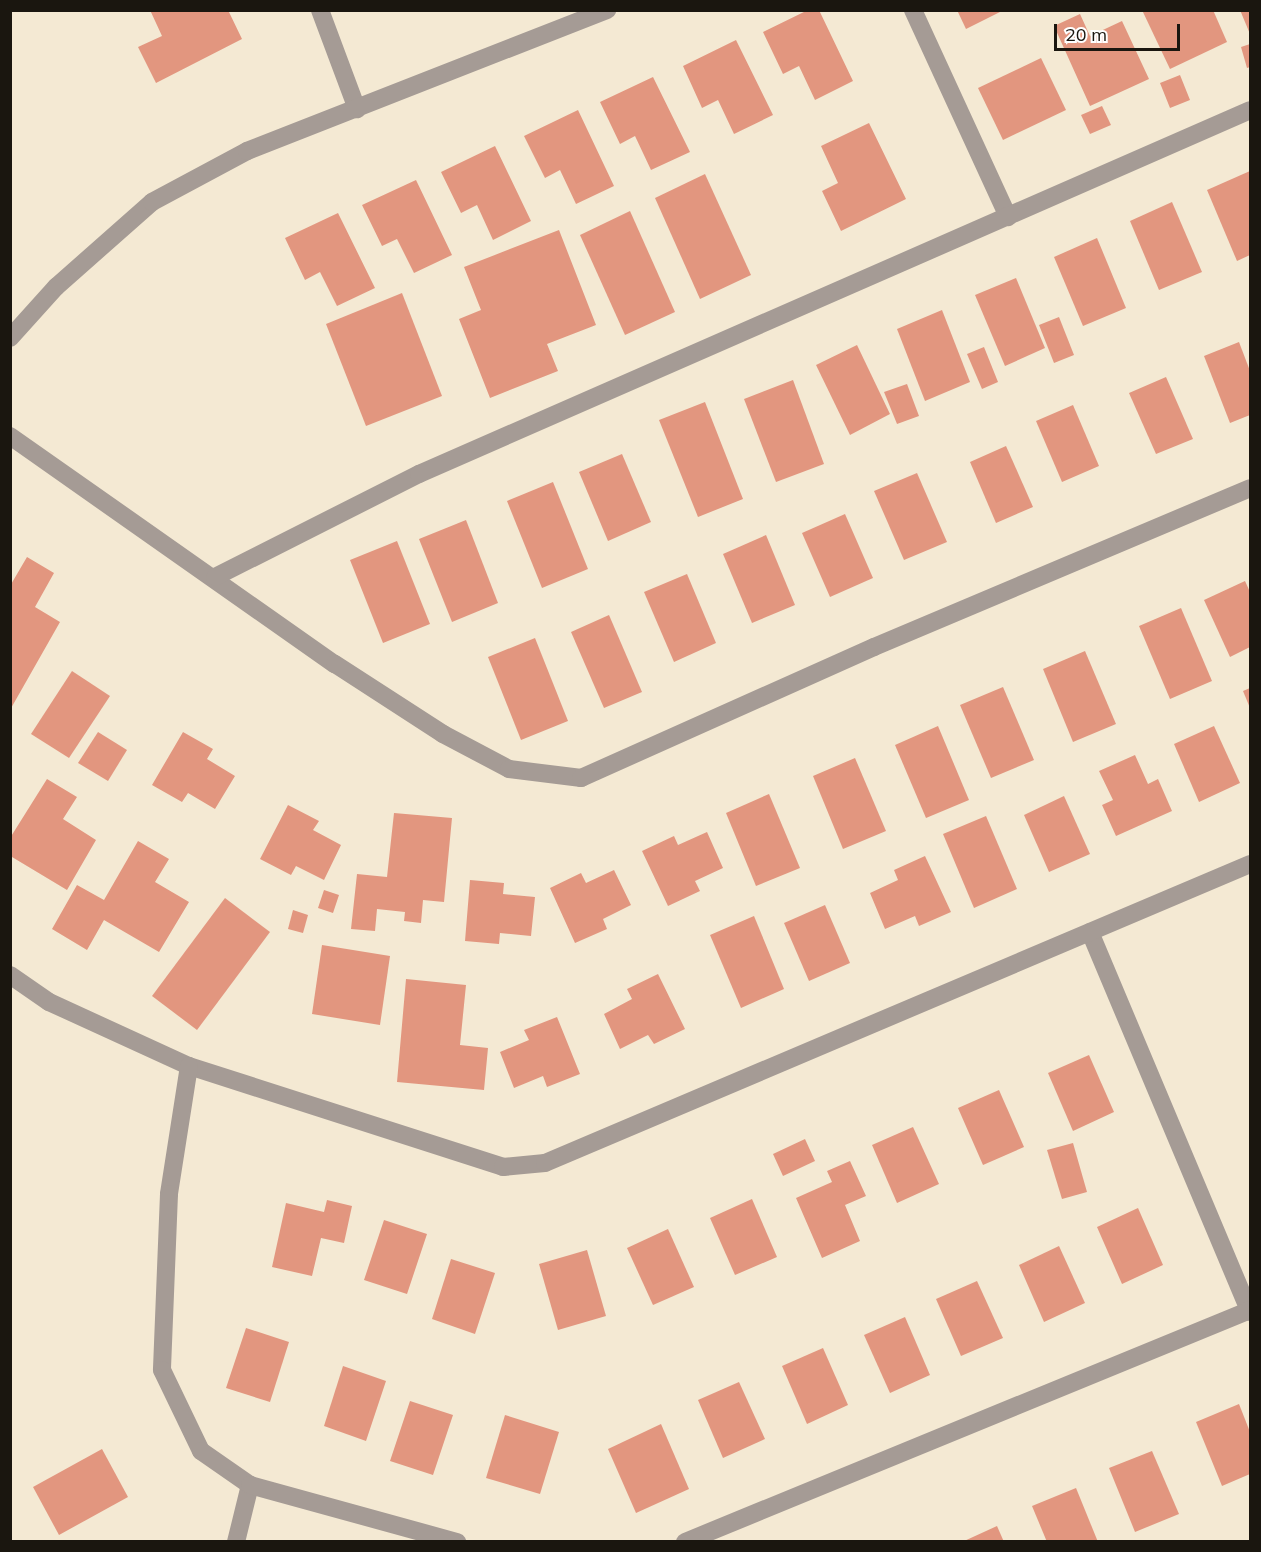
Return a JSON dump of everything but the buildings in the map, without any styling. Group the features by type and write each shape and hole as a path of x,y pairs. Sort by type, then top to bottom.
{"street":[{"path":"320,10 357,109"},
{"path":"10,338 56,288 152,202 247,151 607,10"},
{"path":"913,10 1008,218"},
{"path":"215,577 419,474 1251,110"},
{"path":"10,436 215,577 335,664 443,734 509,769 581,778 874,647 1251,488"},
{"path":"10,975 49,1002 189,1066 503,1167 545,1163 1251,864"},
{"path":"685,1542 1250,1310 1090,932"},
{"path":"189,1066 169,1194 162,1370 201,1451 250,1485 457,1542"},
{"path":"236,1542 250,1485"}]}
